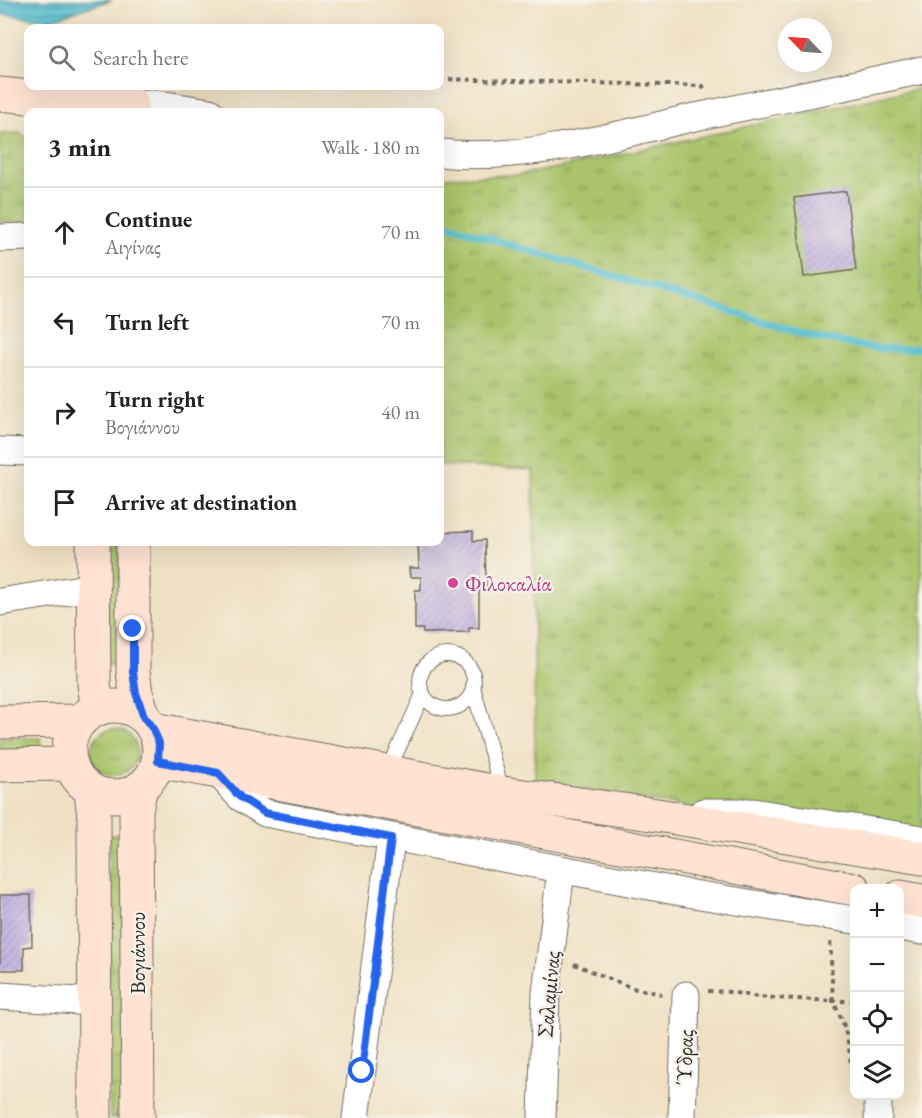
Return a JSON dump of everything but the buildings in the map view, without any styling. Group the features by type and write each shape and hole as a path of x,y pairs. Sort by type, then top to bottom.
{"street":[{"path":"444,153 492,155 526,152 922,70"},
{"path":"0,94 94,107 172,106 185,108"},
{"path":"31,108 48,102"},
{"path":"0,119 24,110"},
{"path":"0,238 24,237"},
{"path":"0,451 24,453"},
{"path":"93,546 94,684 89,715 70,740 70,764 76,776 91,790 104,795 117,796 129,794 149,774 218,773 850,888"},
{"name":"Βογιάννου","path":"133,546 133,672 136,693 159,743 136,812 138,1118"},
{"path":"0,602 93,587"},
{"path":"0,722 89,715 110,706 123,706 149,723 388,772 503,793 640,812 922,858"},
{"path":"0,765 70,764"},
{"path":"218,773 240,797 265,813 561,870 842,919"},
{"name":"Βογιάννου","path":"91,790 94,817 95,1118"},
{"path":"640,812 753,812 922,839"},
{"path":"356,1118 391,838"},
{"name":"Σαλαμίνας","path":"542,1118 546,993 561,870"},
{"path":"904,898 922,901"},
{"path":"904,928 922,931"},
{"name":"Ύδρας","path":"682,1118 686,995"},
{"path":"0,996 94,1002"},
{"path":"869,1100 878,1118"}],"lane":[{"path":"473,687 464,703 450,709 435,706 423,694 421,676 431,661 439,656 457,657 471,669 474,678 473,687 503,793"},
{"path":"388,772 423,694"}],"path":[{"path":"444,79 703,86 714,113"},
{"path":"842,919 832,1001 842,1019 851,1046"},
{"path":"551,954 632,988 662,994 686,995 704,991 758,997 850,1001"}],"green space":[{"path":"922,88 922,846 535,782 533,470 444,465 444,177 518,175"},
{"path":"19,133 24,136 24,222 0,223 0,134"},
{"path":"106,546 120,546 121,664 107,664"},
{"path":"114,729 123,730 131,735 136,743 136,761 131,769 123,774 114,775 105,774 97,769 92,761 91,752 92,743 97,735 105,730"},
{"path":"0,738 40,738 40,752 0,753"},
{"path":"109,835 123,835 124,1118 110,1118"}],"water":[{"path":"0,0 112,0 49,20 0,14"}],"waterway":[{"path":"444,223 816,337 869,347 922,348"}],"place":[{"name":"Φιλοκαλία","path":"453,583"}],"route":[{"path":"133,629 133,672 136,693 144,717 159,743 158,761 218,773 240,797 265,813 391,838 362,1071"}]}
